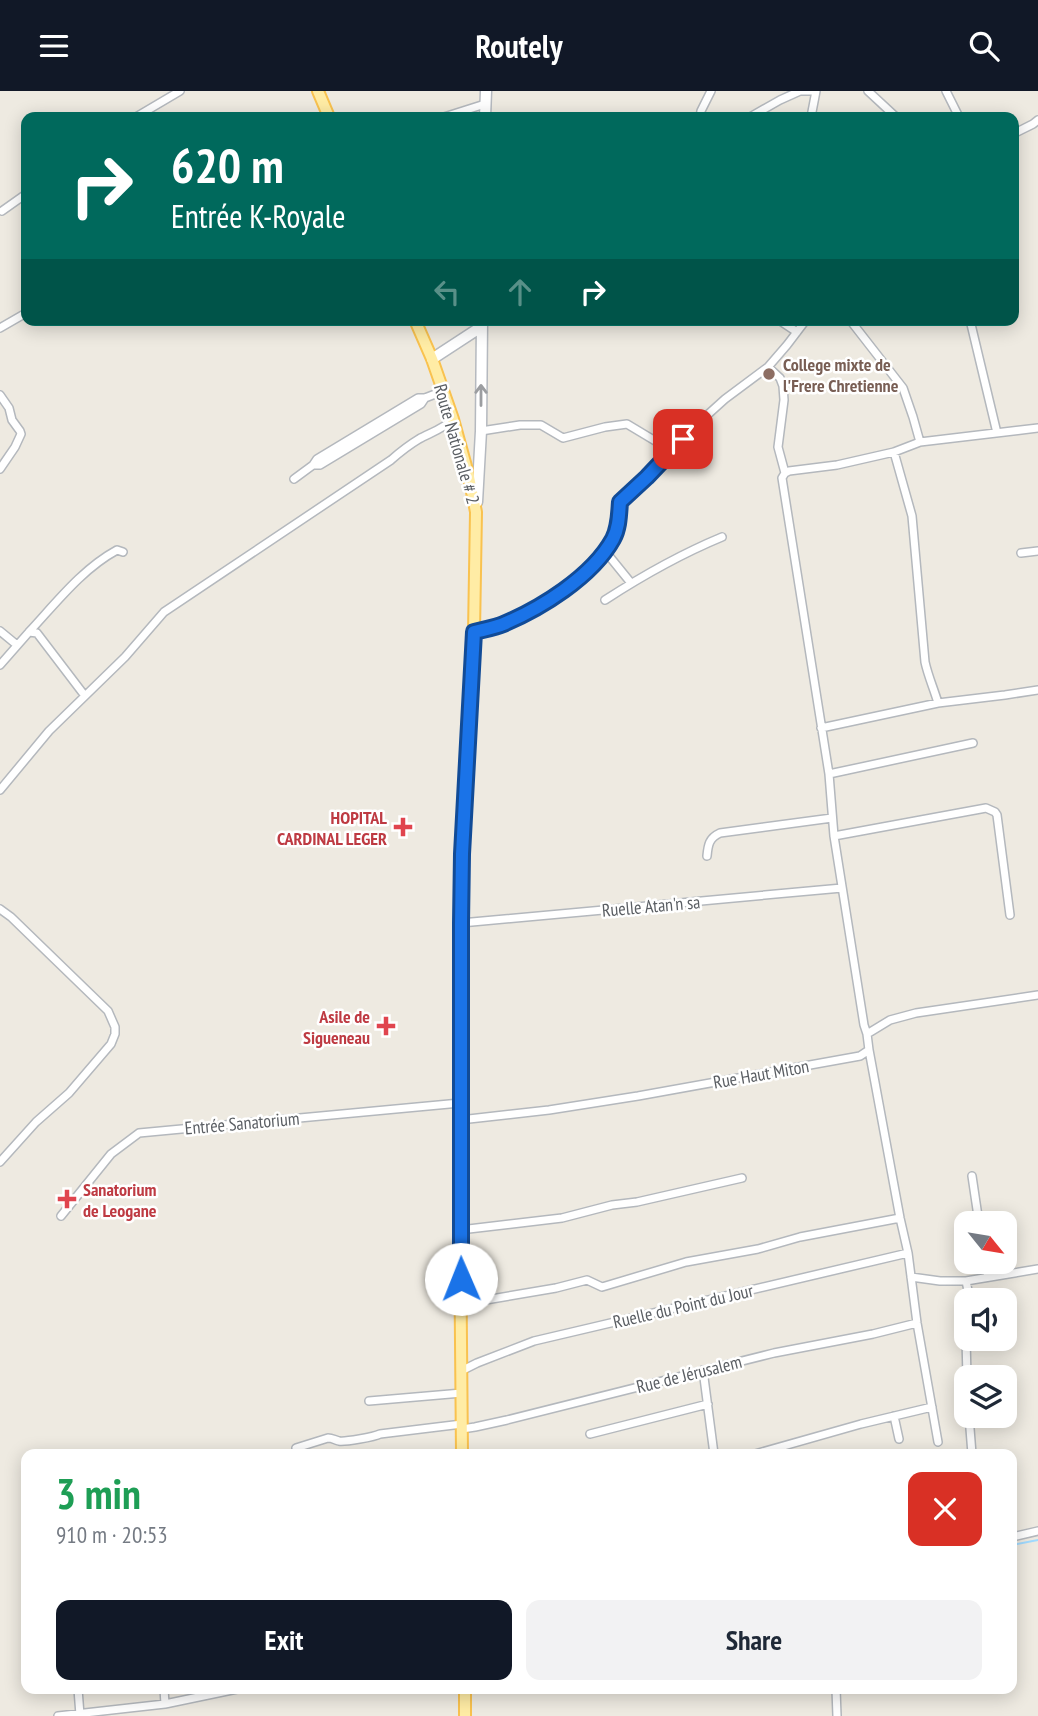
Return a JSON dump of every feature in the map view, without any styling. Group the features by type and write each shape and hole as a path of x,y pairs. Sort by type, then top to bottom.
{"main road":[{"path":"318,91 327,112"},
{"path":"485,112 486,91"},
{"name":"Route Nationale # 2","path":"418,326 453,419 476,512 474,632 462,854 462,1449"},
{"path":"432,359 477,326"},
{"path":"476,512 481,431 481,326"},
{"path":"465,1694 465,1716"}],"street":[{"path":"144,112 180,91"},
{"path":"701,112 711,91"},
{"path":"759,112 800,92 816,91 812,112"},
{"path":"868,91 891,112"},
{"path":"946,91 956,112"},
{"path":"460,112 485,104"},
{"path":"766,112 768,107"},
{"path":"1019,131 1038,120"},
{"path":"2,211 21,198"},
{"path":"0,328 21,316"},
{"path":"787,326 797,333"},
{"path":"474,632 500,625 543,604 583,575 614,538 620,502 694,427 725,399 768,367 802,326"},
{"path":"855,326 903,388 920,442"},
{"path":"971,326 997,433"},
{"path":"768,367 780,378 783,386 778,447 785,473"},
{"path":"294,479 313,465 320,465 421,404 425,398 443,391"},
{"path":"0,395 20,431 15,447 0,469"},
{"path":"0,790 49,731 124,657 164,612 407,447 453,419"},
{"path":"481,431 541,425 563,438 627,424 672,450"},
{"path":"938,1441 908,1253 864,1025 834,836 829,774 782,478 785,473 794,470 837,465 894,452 920,442 1038,428"},
{"path":"894,452 912,516 925,662 938,703"},
{"path":"605,600 631,583 722,537"},
{"path":"0,665 72,586 99,561 117,550 123,552"},
{"path":"605,551 631,583"},
{"path":"1021,553 1038,551"},
{"path":"0,631 17,645"},
{"path":"29,632 37,633 85,696"},
{"path":"821,728 938,703 1038,689"},
{"path":"829,774 972,743"},
{"path":"834,836 990,809 997,815 1010,915"},
{"path":"707,856 708,843 714,835 720,833 832,818"},
{"name":"Ruelle Atan'n sa","path":"461,923 842,888"},
{"path":"0,909 89,991 108,1011 115,1027 111,1044 69,1093 36,1122 0,1162"},
{"path":"867,1034 890,1020 916,1013 1038,995"},
{"name":"Rue Haut Miton","path":"460,1120 638,1096 814,1065 860,1055 869,1050"},
{"name":"Entrée Sanatorium","path":"61,1216 111,1154 139,1133 460,1103"},
{"path":"972,1176 977,1211"},
{"path":"460,1230 562,1218 742,1178"},
{"path":"462,1304 587,1280 602,1287 686,1262 900,1219"},
{"name":"Ruelle du Point du Jour","path":"461,1371 534,1341 908,1253"},
{"path":"911,1277 966,1281 1038,1269"},
{"path":"966,1281 968,1288"},
{"name":"Rue de Jérusalem","path":"296,1448 333,1438 339,1441 370,1438 380,1434 496,1422 774,1353 918,1323"},
{"path":"703,1370 713,1449"},
{"path":"369,1401 462,1393"},
{"path":"590,1434 708,1404"},
{"path":"773,1449 932,1407"},
{"path":"894,1416 900,1439"},
{"path":"970,1428 972,1449"},
{"path":"1017,1536 1038,1531"},
{"path":"78,1694 80,1715"},
{"path":"164,1694 165,1704"},
{"path":"58,1716 165,1704 205,1694"},
{"path":"836,1694 837,1716"}],"waterway":[{"path":"1017,1544 1038,1540"}],"place":[{"name":"College mixte de l'Frere Chretienne","path":"769,374"},
{"name":"HOPITAL CARDINAL LEGER","path":"403,827"},
{"name":"Asile de Sigueneau","path":"386,1026"},
{"name":"Sanatorium de Leogane","path":"67,1199"}],"route":[{"path":"461,1279 462,854 474,632 500,625 543,604 583,575 614,538 620,502 683,439"}]}
